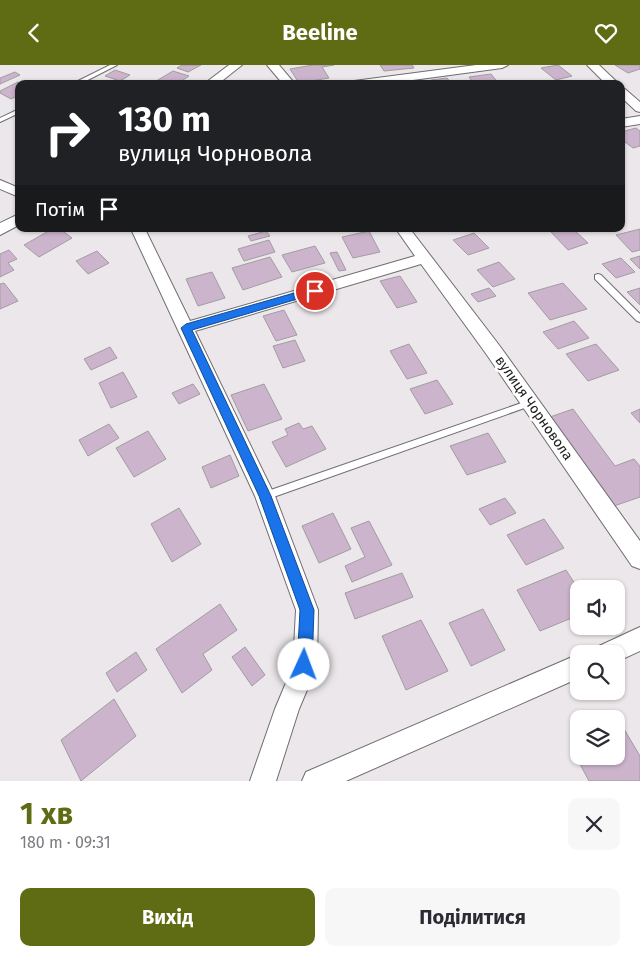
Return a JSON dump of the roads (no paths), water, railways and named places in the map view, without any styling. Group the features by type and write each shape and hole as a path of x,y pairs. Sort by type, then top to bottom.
{"street":[{"path":"215,80 236,65"},
{"path":"273,65 286,80"},
{"path":"385,80 502,65"},
{"path":"593,65 609,80"},
{"path":"625,95 640,108"},
{"path":"625,122 640,120"},
{"path":"0,184 15,191"},
{"path":"0,230 15,220"},
{"path":"139,232 265,496 307,610 304,665 263,781"},
{"name":"вулиця Чорновола","path":"404,232 493,350 640,559"},
{"path":"186,328 425,258"},
{"path":"625,646 640,639"},
{"path":"315,781 570,670"}],"lane":[{"path":"83,80 114,65"},
{"path":"0,119 15,113"},
{"path":"598,277 640,319"},
{"path":"265,496 530,403"}]}
